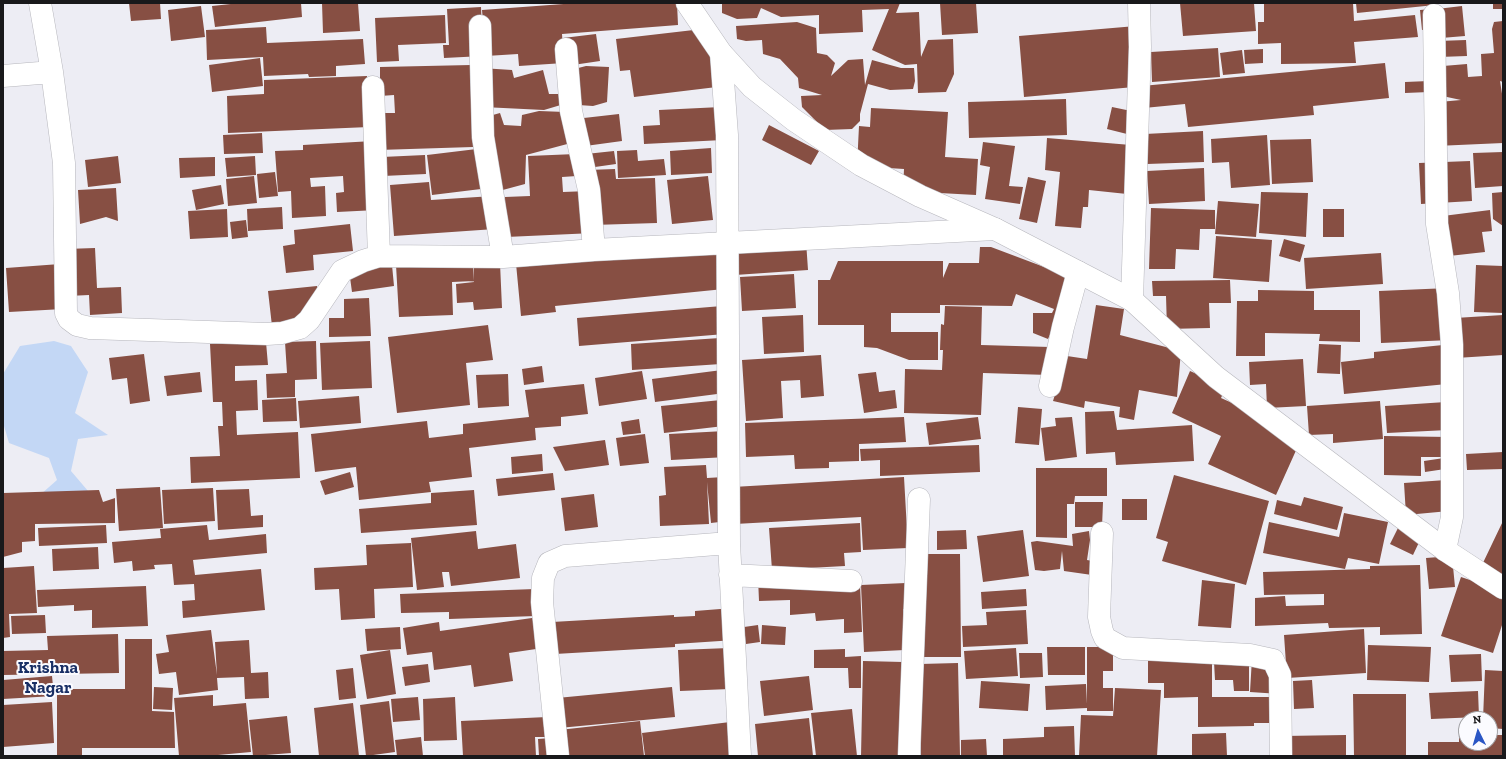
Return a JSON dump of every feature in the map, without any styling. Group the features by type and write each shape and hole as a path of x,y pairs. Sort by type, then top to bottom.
{"street":[{"path":"40,3 52,72 64,164 66,313 69,320 77,325 90,328 282,333 300,328 309,320 342,271 363,260 379,256 502,257 594,250 995,229"},
{"path":"1132,300 1140,47 1139,3"},
{"path":"693,8 721,53 752,87 771,104 861,165 920,196 995,229 1132,300 1216,377 1445,550 1503,588"},
{"path":"1434,15 1437,224 1448,293 1452,345 1452,517 1445,550"},
{"path":"480,26 483,137 502,257"},
{"path":"566,49 571,111 589,190 594,250"},
{"path":"721,53 727,135 729,543 740,756"},
{"path":"3,76 52,72"},
{"path":"373,88 379,256"},
{"path":"1050,386 1063,327 1078,272"},
{"path":"908,756 919,499"},
{"path":"1102,533 1099,617 1105,638 1123,648 1250,655 1273,660 1280,675 1281,756"},
{"path":"558,756 542,602 542,578 549,563 565,556 729,543"},
{"path":"730,575 851,581"}],"water":[{"path":"54,341 71,346 88,372 75,413 108,435 78,439 71,471 94,498 40,495 57,480 49,458 9,443 4,426 3,374 20,346"}],"building":[{"path":"129,3 160,3 161,19 131,21"},
{"path":"240,3 301,3 302,17 215,27 212,6"},
{"path":"322,3 358,3 360,31 323,33"},
{"path":"577,3 677,3 678,25 562,34 564,63 519,66 518,54 486,56 482,10"},
{"path":"722,3 900,3 896,13 919,12 921,57 928,40 953,39 954,74 946,92 918,93 917,64 905,65 872,50 889,9 862,10 863,32 819,34 819,15 781,17 761,8 757,18 737,19 722,13"},
{"path":"940,3 976,3 978,33 942,35"},
{"path":"1180,3 1254,3 1256,31 1183,36"},
{"path":"1264,3 1353,3 1354,21 1415,15 1418,37 1354,42 1356,63 1281,64 1281,43 1258,44 1258,22 1264,22"},
{"path":"1356,3 1435,3 1435,5 1357,13"},
{"path":"1493,3 1503,3 1503,9 1493,9"},
{"path":"201,6 205,37 171,41 168,10"},
{"path":"1462,6 1465,36 1441,38 1437,9"},
{"path":"481,7 483,56 444,58 443,45 449,45 447,9"},
{"path":"1431,9 1433,29 1422,30 1420,10"},
{"path":"445,15 446,43 398,45 399,61 377,62 375,18"},
{"path":"1503,21 1503,82 1500,81 1503,100 1503,143 1436,146 1428,103 1461,100 1433,94 1431,67 1467,64 1468,77 1482,76 1481,54 1494,53 1492,29 1494,22"},
{"path":"797,22 816,28 817,53 827,55 835,63 831,76 848,60 863,59 865,85 872,60 901,68 914,68 915,81 913,89 890,90 868,84 860,114 860,121 852,129 825,130 802,107 801,96 822,95 799,88 798,78 780,59 763,54 762,40 746,41 737,39 736,26"},
{"path":"1136,26 1134,87 1024,97 1019,36"},
{"path":"266,27 267,43 363,39 365,64 336,66 336,76 309,77 308,74 264,76 263,57 207,60 206,30"},
{"path":"711,28 725,86 634,97 630,70 620,71 616,39"},
{"path":"596,34 600,61 566,66 563,38"},
{"path":"1466,40 1467,56 1439,57 1438,41"},
{"path":"1218,48 1220,77 1152,82 1151,52"},
{"path":"1263,49 1263,63 1245,64 1244,50"},
{"path":"1242,50 1245,73 1223,75 1220,53"},
{"path":"260,58 263,86 212,92 209,65"},
{"path":"1385,63 1389,98 1313,106 1314,115 1188,127 1185,104 1144,108 1142,86"},
{"path":"471,65 473,147 378,150 377,113 395,113 394,95 380,96 380,67"},
{"path":"586,66 609,67 607,102 593,106 564,104 544,110 483,107 481,68 512,70 514,78 543,70 549,94 562,94 559,73"},
{"path":"367,76 369,127 228,133 227,96 264,94 264,80"},
{"path":"1429,81 1429,92 1405,93 1405,82"},
{"path":"1066,99 1067,135 969,138 968,102"},
{"path":"721,107 723,140 644,144 643,126 660,125 659,110"},
{"path":"1112,107 1136,112 1131,135 1107,129"},
{"path":"871,108 948,112 945,157 978,159 976,195 903,191 904,169 857,166 859,126 870,127"},
{"path":"539,111 565,112 571,143 526,155 525,184 499,191 482,118 500,113 504,125 521,126 522,115"},
{"path":"619,114 622,141 578,147 575,119"},
{"path":"769,125 819,151 811,165 762,140"},
{"path":"1203,131 1204,162 1147,164 1145,134"},
{"path":"262,133 263,153 224,154 223,135"},
{"path":"1267,135 1270,185 1231,188 1229,162 1212,163 1211,139"},
{"path":"1047,138 1131,145 1127,194 1089,190 1088,207 1083,207 1081,228 1055,226 1060,172 1045,170"},
{"path":"1311,139 1313,182 1272,184 1270,140"},
{"path":"373,141 377,210 337,212 336,193 344,192 343,176 310,178 311,187 325,186 326,216 292,218 291,191 278,192 275,151 303,150 303,145"},
{"path":"983,142 1015,146 1009,186 1023,187 1020,204 985,199 990,167 980,165"},
{"path":"485,148 481,189 432,195 427,155"},
{"path":"711,148 712,173 671,175 670,151"},
{"path":"637,150 638,161 664,159 666,175 618,178 617,151"},
{"path":"614,151 616,164 588,168 586,154"},
{"path":"1503,152 1503,186 1475,188 1473,153"},
{"path":"576,154 577,176 562,177 563,192 589,191 588,170 615,169 616,179 655,178 657,223 593,225 594,233 506,237 505,197 530,196 528,156"},
{"path":"425,155 426,174 383,176 382,157"},
{"path":"118,156 121,183 88,187 85,160"},
{"path":"255,156 256,175 227,177 225,158"},
{"path":"215,157 215,176 180,178 179,158"},
{"path":"1470,161 1472,201 1421,204 1419,163"},
{"path":"1204,168 1205,201 1149,204 1147,171"},
{"path":"275,172 278,196 259,198 257,174"},
{"path":"254,176 257,203 228,206 226,179"},
{"path":"708,176 713,220 672,224 667,180"},
{"path":"1028,177 1046,181 1037,223 1019,219"},
{"path":"429,182 431,200 493,196 495,229 394,236 390,185"},
{"path":"221,185 224,204 196,210 192,190"},
{"path":"116,188 118,221 106,217 80,224 78,190"},
{"path":"1261,192 1308,193 1306,237 1259,233"},
{"path":"1503,192 1503,226 1493,219 1492,193"},
{"path":"1218,201 1259,204 1256,237 1215,234"},
{"path":"282,207 283,229 248,231 247,209"},
{"path":"1151,208 1215,210 1215,229 1200,229 1199,250 1176,249 1175,269 1149,269"},
{"path":"227,209 228,237 190,239 188,211"},
{"path":"1323,209 1344,209 1344,237 1323,237"},
{"path":"1490,210 1492,231 1482,232 1485,252 1440,257 1435,217"},
{"path":"246,220 248,237 232,239 230,222"},
{"path":"350,224 353,251 313,255 314,270 286,273 283,246 295,244 294,230"},
{"path":"1216,236 1272,240 1269,282 1213,278"},
{"path":"1284,239 1305,245 1300,262 1279,256"},
{"path":"806,241 808,270 735,275 733,246"},
{"path":"720,242 724,289 555,306 556,312 521,316 515,253"},
{"path":"980,247 991,247 1076,279 1048,339 1033,333 1033,313 1052,313 1054,309 1016,294 1012,306 940,305 940,313 891,313 891,332 938,332 938,360 909,360 877,348 864,347 864,325 818,325 818,280 830,280 838,261 943,261 943,278 949,263 979,263"},
{"path":"95,248 97,288 121,287 122,313 90,315 89,295 68,296 66,249"},
{"path":"1381,253 1383,284 1306,289 1304,258"},
{"path":"473,262 474,281 452,282 453,315 399,317 396,265"},
{"path":"500,263 502,308 474,310 473,302 457,303 456,284 474,282 474,264"},
{"path":"60,264 63,309 9,312 6,268"},
{"path":"392,265 394,286 352,292 349,270"},
{"path":"1476,265 1503,266 1503,313 1474,312"},
{"path":"794,274 796,308 742,311 740,277"},
{"path":"1230,280 1231,303 1209,303 1210,328 1167,329 1166,296 1153,296 1152,281"},
{"path":"317,286 321,320 272,326 268,291"},
{"path":"1449,288 1451,340 1381,343 1379,291"},
{"path":"1258,290 1314,291 1314,310 1360,310 1360,342 1319,341 1320,334 1265,333 1265,356 1236,356 1237,301 1258,301"},
{"path":"369,298 371,336 329,337 329,318 344,318 344,299"},
{"path":"1096,305 1124,309 1120,335 1181,351 1177,397 1139,390 1134,420 1119,417 1120,407 1085,401 1084,408 1053,401 1067,356 1087,359"},
{"path":"722,306 725,334 579,346 577,318"},
{"path":"945,306 982,307 981,345 1050,347 1049,375 983,373 981,415 904,413 905,369 942,370 943,350 940,350 941,324 944,325"},
{"path":"803,315 804,352 764,354 762,317"},
{"path":"1503,315 1503,355 1456,358 1455,318"},
{"path":"488,325 493,360 466,363 470,405 397,413 388,337"},
{"path":"720,338 721,364 632,370 631,344"},
{"path":"316,341 317,379 295,380 295,397 267,398 266,374 287,373 285,342"},
{"path":"370,341 372,388 322,390 320,343"},
{"path":"266,342 268,365 235,366 235,381 257,380 258,410 236,411 237,435 298,432 300,478 191,483 190,457 220,456 218,426 223,426 222,402 213,402 210,344"},
{"path":"1319,344 1341,345 1340,374 1317,373"},
{"path":"1443,345 1447,384 1344,394 1341,362 1374,358 1374,352"},
{"path":"144,354 150,401 130,404 127,378 112,380 109,358"},
{"path":"821,355 824,396 801,398 800,380 781,381 783,418 746,421 742,360"},
{"path":"1303,359 1306,406 1267,408 1266,384 1250,385 1249,362"},
{"path":"542,366 544,382 524,385 522,369"},
{"path":"722,370 725,393 655,402 652,379"},
{"path":"642,371 647,399 599,406 595,378"},
{"path":"1190,371 1226,387 1221,398 1259,415 1298,446 1276,495 1208,464 1221,436 1172,413"},
{"path":"200,372 202,392 167,396 164,376"},
{"path":"876,372 879,392 895,390 897,408 864,413 858,374"},
{"path":"508,374 509,406 478,408 476,375"},
{"path":"584,384 588,414 561,417 561,426 535,428 536,440 469,448 472,477 429,482 431,492 359,500 356,467 315,472 311,434 427,421 429,438 463,434 463,424 529,417 525,390"},
{"path":"359,396 361,423 300,428 298,401"},
{"path":"296,398 297,421 263,422 262,400"},
{"path":"721,400 724,426 664,433 661,406"},
{"path":"1380,401 1383,439 1333,443 1333,434 1309,435 1307,406"},
{"path":"1446,402 1448,430 1387,433 1385,406"},
{"path":"1018,407 1042,409 1039,445 1015,443"},
{"path":"1114,411 1117,430 1192,425 1194,461 1116,465 1115,452 1086,454 1085,412"},
{"path":"904,417 906,442 859,444 859,461 829,462 829,468 795,469 794,455 746,457 745,423"},
{"path":"978,417 981,439 929,445 926,423"},
{"path":"1072,417 1077,457 1045,461 1041,428 1056,426 1055,418"},
{"path":"639,419 641,433 623,435 621,422"},
{"path":"725,431 727,457 671,460 669,434"},
{"path":"645,434 649,463 620,466 616,438"},
{"path":"1384,436 1449,437 1449,457 1421,457 1421,476 1384,475"},
{"path":"605,440 609,465 565,471 553,447"},
{"path":"979,445 980,472 880,476 880,460 861,461 860,449"},
{"path":"1503,452 1503,469 1467,470 1466,454"},
{"path":"542,454 543,471 512,474 511,457"},
{"path":"1444,458 1445,469 1425,472 1424,461"},
{"path":"706,465 707,478 724,477 728,521 711,523 707,482 709,524 660,526 659,496 666,495 664,467"},
{"path":"1036,468 1107,468 1107,496 1075,496 1074,504 1067,504 1067,538 1036,537"},
{"path":"350,472 354,487 325,495 320,481"},
{"path":"553,473 555,490 498,496 496,479"},
{"path":"1174,475 1269,501 1246,585 1162,561 1168,542 1156,538"},
{"path":"904,477 908,548 863,550 861,517 735,524 733,487"},
{"path":"1446,480 1449,511 1406,515 1404,483"},
{"path":"160,487 163,528 119,531 116,489"},
{"path":"213,488 215,521 164,524 162,490"},
{"path":"249,489 251,516 263,515 263,527 218,530 216,490"},
{"path":"99,490 103,502 115,498 115,523 35,524 35,541 22,542 22,552 3,557 3,493"},
{"path":"474,490 477,525 361,533 359,509 431,503 431,493"},
{"path":"594,494 598,527 565,531 561,498"},
{"path":"1304,497 1343,507 1337,530 1274,514 1277,500 1301,506"},
{"path":"1122,499 1147,499 1147,520 1122,520"},
{"path":"1075,502 1103,502 1102,527 1075,527"},
{"path":"1344,513 1388,522 1379,564 1348,558 1345,569 1263,553 1269,522 1339,537"},
{"path":"1503,521 1503,578 1481,567"},
{"path":"860,523 861,552 844,553 845,566 772,570 769,528"},
{"path":"106,525 107,543 39,546 38,528"},
{"path":"207,525 209,540 266,534 267,553 193,560 195,575 261,569 265,610 183,618 182,601 195,600 194,584 174,585 172,564 154,565 155,569 133,571 132,561 114,563 112,542 161,538 160,529"},
{"path":"1399,526 1422,536 1413,555 1390,544"},
{"path":"966,530 967,549 937,550 937,531"},
{"path":"1023,530 1029,576 983,582 977,536"},
{"path":"476,531 478,549 516,544 520,578 451,586 449,572 442,572 444,587 417,590 411,538"},
{"path":"1089,531 1090,540 1087,560 1098,562 1092,575 1064,571 1062,551 1060,569 1044,571 1035,570 1031,542 1037,541 1073,546 1072,534"},
{"path":"411,543 413,587 374,589 375,618 341,620 339,589 315,590 314,568 367,565 366,545"},
{"path":"98,547 99,569 53,571 52,549"},
{"path":"923,554 960,554 961,657 924,657"},
{"path":"1452,556 1455,587 1429,589 1426,558"},
{"path":"1420,565 1422,634 1380,635 1380,627 1329,628 1328,623 1255,626 1255,598 1285,596 1286,606 1324,605 1324,594 1264,595 1263,572 1370,569 1370,566"},
{"path":"34,566 37,613 9,614 10,637 3,638 3,568"},
{"path":"1461,577 1503,591 1503,622 1493,653 1441,636"},
{"path":"758,578 860,583 862,632 844,633 844,619 816,621 815,613 790,615 790,600 759,601"},
{"path":"1202,580 1235,584 1231,628 1198,626"},
{"path":"906,583 906,609 903,609 905,650 864,652 861,585"},
{"path":"146,586 148,626 92,628 92,610 74,611 74,605 38,607 37,590"},
{"path":"535,589 536,616 449,619 449,612 401,613 400,594"},
{"path":"1026,589 1027,606 982,609 981,592"},
{"path":"733,608 735,640 675,644 675,647 555,654 552,622 674,615 674,617 695,616 695,611"},
{"path":"1026,610 1028,644 963,647 962,626 987,625 986,612"},
{"path":"45,615 46,633 12,634 11,616"},
{"path":"539,617 543,648 509,653 513,681 474,687 471,665 434,670 432,652 407,655 403,628 439,622 440,631"},
{"path":"758,625 760,642 746,644 744,627"},
{"path":"762,625 786,627 785,645 761,644"},
{"path":"400,627 401,649 367,651 365,629"},
{"path":"1364,629 1366,673 1287,678 1284,635"},
{"path":"211,630 217,675 215,642 249,640 251,673 268,672 269,698 245,699 244,677 217,678 218,690 179,695 176,672 159,674 156,654 169,652 166,635"},
{"path":"118,634 119,673 3,675 3,651 48,650 47,636"},
{"path":"125,639 152,639 152,711 174,712 175,748 82,748 82,756 57,756 57,689 125,689"},
{"path":"1368,645 1431,647 1429,682 1367,680"},
{"path":"1047,647 1085,647 1085,675 1048,675"},
{"path":"1087,647 1113,647 1113,671 1103,671 1103,688 1113,688 1113,711 1087,711 1087,708 1046,710 1045,686 1086,684 1087,704"},
{"path":"729,648 730,689 680,691 678,650"},
{"path":"1016,648 1018,676 966,679 964,651"},
{"path":"845,649 845,657 861,656 861,688 849,688 848,668 814,668 814,650"},
{"path":"390,650 396,694 367,699 360,655"},
{"path":"1019,653 1042,653 1043,677 1020,678"},
{"path":"1481,654 1482,681 1451,682 1449,655"},
{"path":"1212,658 1212,697 1283,697 1284,723 1254,723 1254,726 1198,727 1198,697 1164,698 1164,683 1148,683 1148,659"},
{"path":"1252,658 1282,661 1280,694 1250,692"},
{"path":"863,661 903,662 902,756 861,756"},
{"path":"1249,661 1249,691 1234,691 1233,680 1215,680 1214,662"},
{"path":"958,663 960,756 921,756 920,664"},
{"path":"428,664 430,682 405,686 402,667"},
{"path":"353,668 356,698 339,700 336,670"},
{"path":"1485,670 1503,671 1503,729 1498,729 1498,711 1483,711"},
{"path":"52,676 54,696 3,699 3,680"},
{"path":"809,676 813,710 764,716 760,681"},
{"path":"1312,680 1314,708 1294,709 1293,681"},
{"path":"981,681 1030,684 1028,711 979,708"},
{"path":"154,687 173,688 172,710 153,709"},
{"path":"672,687 675,717 559,728 557,698"},
{"path":"1115,688 1161,690 1157,756 1079,756 1081,715 1113,716"},
{"path":"1478,691 1479,711 1458,711 1458,718 1431,719 1429,693"},
{"path":"1353,694 1406,694 1406,756 1354,756"},
{"path":"213,695 213,706 246,703 251,752 207,756 179,756 174,698"},
{"path":"418,697 420,720 393,722 391,699"},
{"path":"455,697 457,740 424,741 423,699"},
{"path":"389,701 395,752 366,756 360,705"},
{"path":"52,702 54,743 3,747 3,705"},
{"path":"353,703 359,756 319,756 314,708"},
{"path":"852,709 857,756 816,756 811,713"},
{"path":"287,716 291,753 253,756 249,720"},
{"path":"547,717 548,737 535,737 536,756 463,756 461,721"},
{"path":"809,718 813,756 758,756 755,724"},
{"path":"640,721 644,756 561,756 559,730"},
{"path":"730,722 734,756 645,756 642,733"},
{"path":"1074,726 1075,756 1003,756 1003,739 1044,737 1044,727"},
{"path":"1226,733 1227,756 1192,756 1192,734"},
{"path":"1346,735 1346,756 1285,756 1284,736"},
{"path":"1498,735 1503,735 1503,756 1428,756 1428,742 1458,742 1458,751 1498,751"},
{"path":"421,737 423,756 397,756 395,740"},
{"path":"551,738 552,755 539,756 538,739"},
{"path":"986,739 987,756 961,756 961,740"}],"district":[{"name":"Krishna Nagar","path":"48,678"}]}
